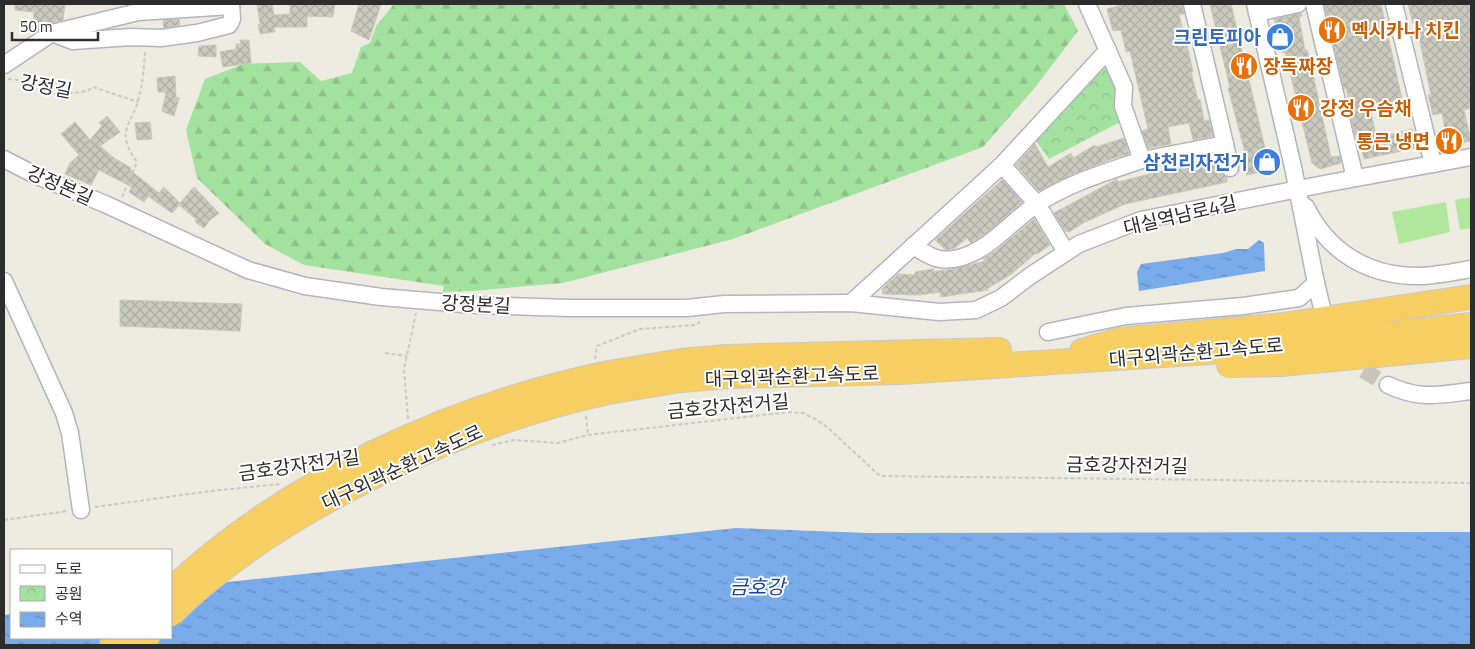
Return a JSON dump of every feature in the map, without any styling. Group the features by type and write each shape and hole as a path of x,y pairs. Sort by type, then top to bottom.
{"highway":[{"path":"1072,357 1119,340 1283,325 1471,297"},
{"name":"대구외곽순환고속도로","path":"1072,357 1287,335 1471,311"},
{"name":"대구외곽순환고속도로","path":"172,589 196,566 260,520 318,482 380,451 460,416 521,394 565,382 608,383 680,380 902,362 1038,348 1072,357 1224,352 1471,325"},
{"path":"1072,357 1090,370 1272,364 1471,346"},
{"name":"대구외곽순환고속도로","path":"172,613 191,595 242,554 290,522 368,479 465,435 562,402 608,383"}],"street":[{"path":"1192,4 1230,168"},
{"path":"1298,4 1258,15 1298,189 1322,308"},
{"path":"1314,4 1355,178"},
{"path":"1394,4 1433,164"},
{"path":"52,33 73,40 180,36 229,25 232,19 231,5"},
{"name":"강정길","path":"4,65 52,33 138,12 231,5"},
{"path":"1094,5 1108,50 1124,88 1123,106 1142,160"},
{"path":"851,303 1002,165 1108,50"},
{"path":"913,246 937,260 959,258 979,250 1037,204 1087,179 1142,160 1225,144"},
{"name":"대실역남로4길","path":"851,303 940,312 976,310 1001,298 1030,276 1062,245 1079,244 1141,220 1471,157"},
{"name":"강정본길","path":"4,159 35,175 248,270 305,286 381,297 475,305 569,308 687,308 724,304 851,303"},
{"path":"1002,165 1037,204 1062,245"},
{"path":"1298,189 1313,221 1325,236 1346,256 1360,264 1384,273 1409,276 1471,269"},
{"path":"4,282 64,413 70,433 81,510"},
{"path":"1038,348 1126,316 1243,306 1299,298 1316,283"},
{"path":"1388,385 1403,392 1423,396 1471,391"}],"path":[{"path":"1201,42 1258,15"},
{"path":"138,102 142,82 146,37"},
{"name":"강정길","path":"4,78 52,84 66,94 86,91 93,87 138,102"},
{"name":"강정본길","path":"116,210 137,162 131,154 125,130 138,102"},
{"path":"408,424 404,369 418,300"},
{"path":"385,353 407,356"},
{"name":"금호강자전거길","path":"488,446 514,440 558,443 588,435 788,412 803,414 817,420 880,476 1471,483"},
{"name":"금호강자전거길","path":"4,520 287,483"}],"green space":[{"path":"394,4 1064,4 1078,31 1033,90 983,147 733,239 563,283 443,292 444,286 304,265 265,244 197,178 186,130 205,79 243,64 300,62 321,81 352,73 361,47 370,43 376,26"},
{"path":"1106,62 1120,90 1126,119 1049,159 1036,141"},
{"path":"1471,197 1471,228 1460,230 1455,200"},
{"path":"1446,202 1450,232 1399,244 1392,212"}],"water":[{"path":"1259,240 1264,243 1265,271 1139,291 1137,272 1141,264 1223,253 1236,249 1248,249"},
{"name":"금호강","path":"736,528 868,533 1471,532 1471,645 4,645 4,615 10,614 10,639 172,639 172,594 228,582"}],"building":[{"path":"15,4 65,4 63,20 47,25 33,33 34,12 15,10"},
{"path":"257,4 272,4 274,15 290,14 290,4 335,4 333,17 307,16 307,27 274,27 275,32 260,34"},
{"path":"359,4 381,4 369,40 351,31"},
{"path":"1125,4 1182,4 1184,14 1179,15 1193,72 1191,72 1198,100 1200,99 1204,121 1209,120 1213,136 1193,140 1189,123 1168,127 1171,144 1148,148 1142,131 1148,129 1130,51 1126,52 1121,30 1113,31 1107,9"},
{"path":"1210,4 1231,4 1266,152 1270,151 1272,160 1265,171 1247,175 1242,157 1246,156 1228,88 1230,88"},
{"path":"1324,4 1381,4 1402,99 1370,109 1376,135 1385,133 1385,136 1412,129 1416,148 1364,159 1358,134 1355,135 1346,88 1344,89"},
{"path":"1408,4 1469,4 1471,12 1471,108 1464,110 1471,141 1448,146 1442,113 1433,115 1428,95 1431,95 1416,23 1413,24"},
{"path":"1301,13 1302,16 1299,17 1305,51 1307,50 1309,56 1331,157 1340,156 1341,163 1320,169 1312,163 1285,52 1283,53 1274,19"},
{"path":"179,19 180,25 164,28 163,20"},
{"path":"240,40 249,40 251,63 223,67 220,52 236,49 236,44 241,44"},
{"path":"216,45 216,57 198,56 199,46"},
{"path":"175,76 176,97 179,98 174,116 162,111 166,92 158,92 157,78"},
{"path":"107,116 120,132 100,146 114,158 131,168 130,170 159,193 164,187 180,203 194,187 219,213 204,228 195,222 196,219 179,205 172,213 148,196 144,202 129,192 132,187 99,170 91,185 65,174 70,163 79,155 61,134 75,122 90,140 102,126 99,123"},
{"path":"150,122 152,139 137,140 135,123"},
{"path":"1124,138 1129,154 1071,175 1039,191 1016,165 1035,144 1048,167 1071,153 1073,158 1095,145 1096,147"},
{"path":"1218,161 1220,170 1227,177 1227,182 1125,204 1083,223 1069,232 1065,231 1054,213 1117,179 1118,182 1197,162 1198,166"},
{"path":"1002,180 1022,202 985,234 971,243 967,238 955,248 946,250 935,240"},
{"path":"1034,219 1050,245 1036,253 1010,275 988,288 988,290 941,297 940,292 919,295 883,294 882,289 898,274 915,275 915,272 953,269 985,261 983,259 997,250"},
{"path":"120,300 242,304 240,331 120,326"}],"tunnel":[{"path":"1347,353 1361,369 1388,385"}],"place":[{"name":"멕시카나 치킨","path":"1332,30"},
{"name":"크린토피아","path":"1280,37"},
{"name":"장독짜장","path":"1244,66"},
{"name":"강정 우슴채","path":"1301,108"},
{"name":"통큰 냉면","path":"1449,141"},
{"name":"삼천리자전거","path":"1267,162"}]}
